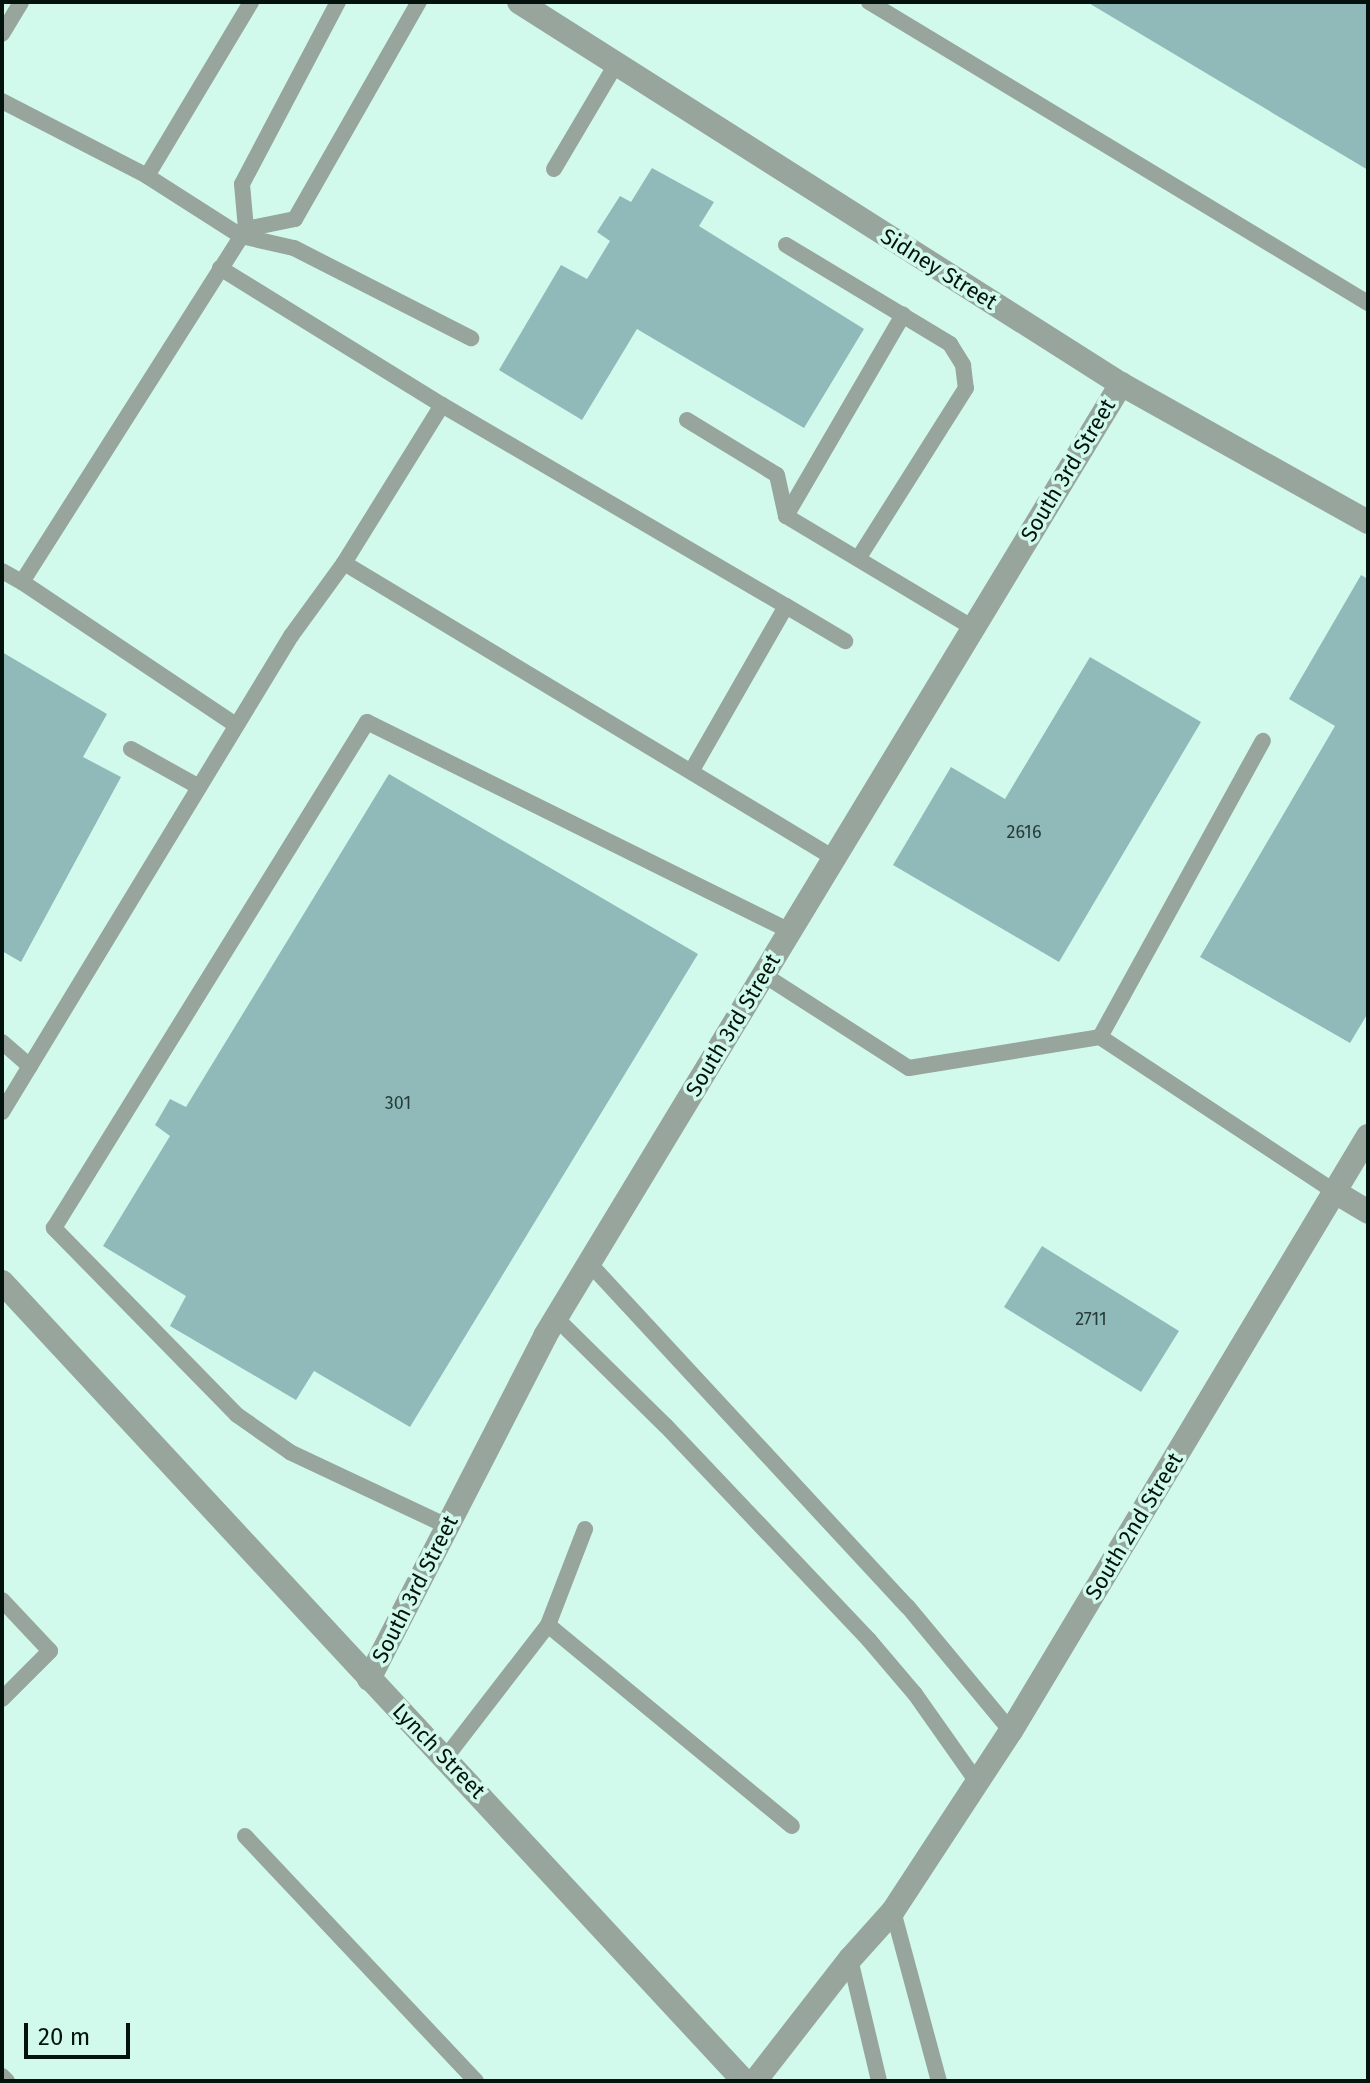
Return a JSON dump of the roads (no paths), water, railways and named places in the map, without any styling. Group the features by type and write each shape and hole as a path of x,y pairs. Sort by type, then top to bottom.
{"street":[{"name":"Sidney Street","path":"519,2 1121,384 1368,522"},
{"name":"South 3rd Street","path":"369,1679 556,1318 1121,384"},
{"name":"South 2nd Street","path":"755,2081 850,1959 893,1911 1011,1731 1368,1136"},
{"path":"1335,1192 1368,1212"},
{"name":"Lynch Street","path":"2,1282 744,2081"}],"lane":[{"path":"2,34 21,2"},
{"path":"147,176 251,2"},
{"path":"22,582 244,233 242,184 338,2"},
{"path":"244,233 295,219 419,2"},
{"path":"869,2 1368,303"},
{"path":"554,169 616,64"},
{"path":"2,101 147,176 244,233 294,248 471,338"},
{"path":"786,245 950,344 963,365 966,388 858,559"},
{"path":"220,268 442,405 845,641"},
{"path":"786,516 903,315"},
{"path":"2,1112 291,636 344,563 442,405"},
{"path":"687,420 777,475 786,516 973,628"},
{"path":"344,563 834,858"},
{"path":"2,571 236,725"},
{"path":"692,770 786,606"},
{"path":"447,1526 290,1452 237,1415 54,1228 367,722 789,931"},
{"path":"1100,1037 1263,741"},
{"path":"131,749 199,787"},
{"path":"764,975 909,1068 1100,1037 1335,1192"},
{"path":"2,1042 30,1066"},
{"path":"589,1263 908,1607 1011,1731"},
{"path":"556,1318 666,1426 869,1640 915,1694 977,1782"},
{"path":"446,1757 548,1625 585,1529"},
{"path":"2,1600 50,1651 2,1699"},
{"path":"548,1625 792,1826"},
{"path":"245,1836 476,2081"},
{"path":"893,1911 939,2081"},
{"path":"850,1959 879,2081"},
{"path":"2,2076 7,2081"}]}
